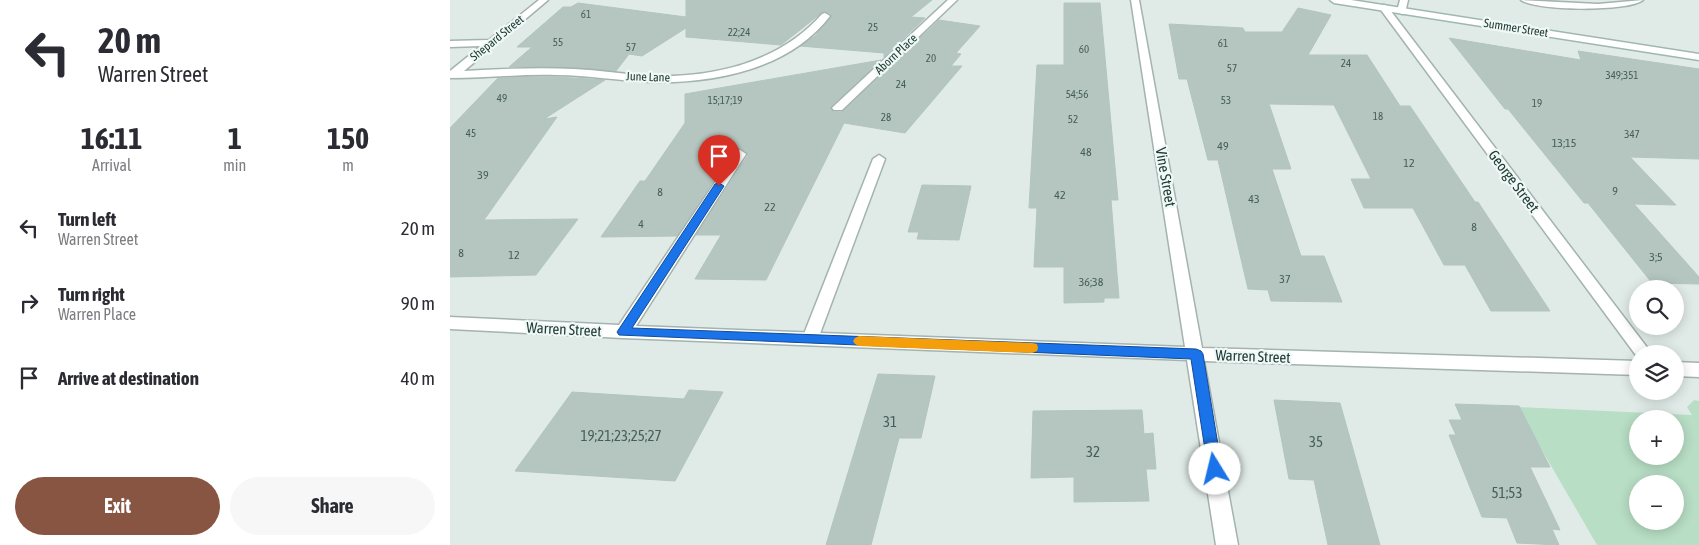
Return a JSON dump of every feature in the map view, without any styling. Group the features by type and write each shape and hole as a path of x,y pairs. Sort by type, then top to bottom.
{"street":[{"name":"Shepard Street","path":"452,75 544,0"},
{"name":"Aborn Place","path":"838,108 953,0"},
{"name":"Vine Street","path":"1135,0 1227,545"},
{"name":"Summer Street","path":"1334,0 1699,57"},
{"path":"1402,11 1404,0"},
{"path":"1525,0 1596,6 1617,5 1639,0"},
{"name":"George Street","path":"1384,8 1637,345"},
{"name":"June Lane","path":"452,75 568,72 661,79 716,74 770,58 791,47 813,31 825,16"},
{"path":"450,44 491,44"},
{"path":"623,332 740,154"},
{"path":"810,339 879,159"},
{"name":"Warren Street","path":"450,323 623,332 1196,354 1629,368"},
{"path":"1684,369 1699,370"}],"green space":[{"path":"1694,400 1699,401 1699,545 1597,545 1517,407 1629,412 1629,465 1684,465 1684,415 1692,415 1687,407"}],"building":[{"path":"686,0 932,0 911,17 925,18 884,57 884,53 800,46 815,36 831,17 831,14 824,11 781,45 686,37 686,28 642,56 629,54 616,71 560,67 509,67 532,47 517,47 563,7 571,7 578,3 686,17"},
{"path":"1064,3 1100,3 1118,200 1111,200 1119,298 1104,298 1104,302 1064,303 1064,267 1034,267 1037,208 1029,208 1037,65 1064,65"},
{"path":"1298,8 1331,15 1308,55 1367,55 1400,106 1410,106 1475,202 1478,202 1550,311 1491,311 1465,265 1444,265 1413,208 1364,208 1351,179 1371,179 1334,105 1269,104 1291,169 1272,169 1301,256 1324,256 1342,302 1271,301 1268,290 1248,289 1218,160 1208,160 1187,79 1179,79 1169,24 1243,28 1245,32 1282,32"},
{"path":"939,20 980,26 956,53 961,54 951,66 962,66 905,133 844,123 766,280 695,279 721,235 696,235 748,155 741,148 734,150 677,236 601,237 640,181 645,181 685,123 685,94 881,60 830,108 834,112 842,112"},
{"path":"1449,38 1581,60 1578,51 1699,69 1699,159 1630,157 1676,205 1634,204 1699,277 1699,284 1684,284 1684,280 1650,280 1588,203 1584,203 1508,109 1505,109"},
{"path":"556,77 605,80 544,119 557,117 484,220 578,219 536,275 450,277 450,128 498,78"},
{"path":"922,185 971,186 959,240 917,239 919,232 908,232"},
{"path":"878,374 935,376 921,438 899,438 871,545 826,545"},
{"path":"689,390 723,392 675,481 515,471 572,392 684,399"},
{"path":"1274,400 1340,403 1380,545 1328,545 1314,480 1289,479"},
{"path":"1455,404 1519,406 1550,467 1530,467 1560,530 1552,529 1559,545 1517,543 1507,518 1482,517 1449,435 1456,435 1449,420 1462,420"},
{"path":"1142,410 1144,434 1153,433 1156,469 1146,469 1149,501 1074,502 1074,477 1031,478 1033,411"}],"slow traffic":[{"path":"859,341 1032,348"}],"route":[{"path":"719,186 623,332 1196,354 1215,469"}]}
